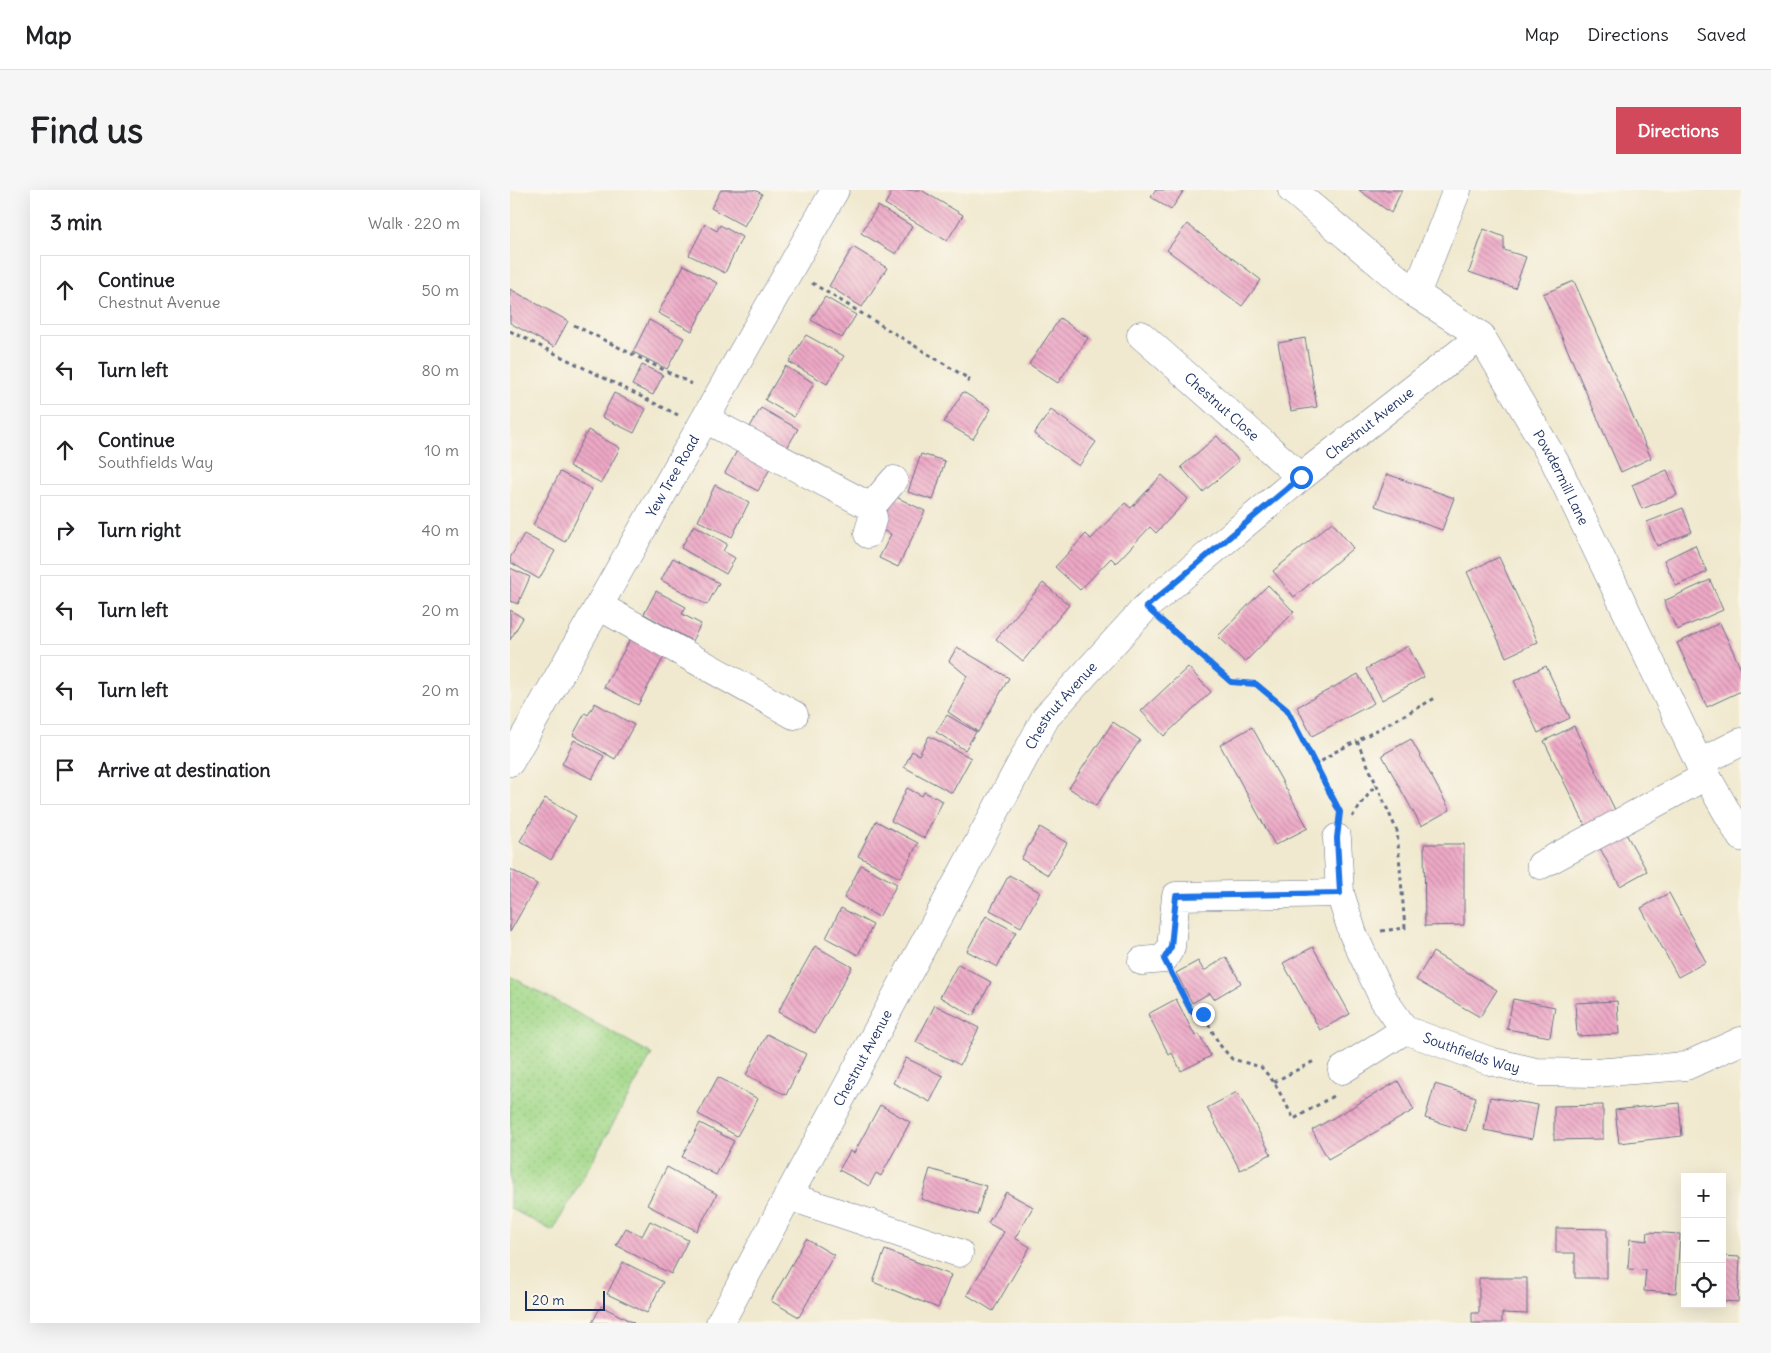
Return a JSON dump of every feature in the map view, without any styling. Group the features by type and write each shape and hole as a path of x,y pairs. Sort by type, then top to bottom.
{"street":[{"name":"Yew Tree Road","path":"510,762 835,190"},
{"name":"Powdermill Lane","path":"1292,190 1416,294 1481,336 1555,462 1703,770 1741,837"},
{"path":"1416,294 1458,190"},
{"name":"Chestnut Close","path":"1141,335 1301,477"},
{"name":"Chestnut Avenue","path":"720,1323 1046,717 1146,607 1301,477 1481,336"},
{"path":"708,414 871,508"},
{"path":"868,534 872,517 871,508 894,480"},
{"path":"599,606 794,715"},
{"path":"1540,865 1703,770 1741,742"},
{"name":"Southfields Way","path":"1337,838 1340,893 1353,934 1384,1000 1405,1030 1490,1060 1536,1072 1594,1072 1686,1066 1741,1041"},
{"path":"1153,960 1171,947 1176,896 1340,893"},
{"path":"1333,1074 1405,1030"},
{"path":"788,1196 959,1254"}],"path":[{"path":"790,270 969,379 967,385"},
{"path":"574,325 708,414"},
{"path":"510,331 708,414"},
{"path":"1146,607 1231,682 1256,684 1287,710 1340,812 1337,838"},
{"path":"1315,766 1333,753 1437,696"},
{"path":"1353,934 1405,928 1397,831 1357,741"},
{"path":"1337,838 1376,784"},
{"path":"1153,960 1191,1011 1203,1014 1219,1044 1232,1059 1261,1067 1274,1082 1294,1119 1334,1096 1333,1074 1314,1062 1274,1082"}],"green space":[{"path":"510,976 652,1054 553,1231 510,1208"}],"building":[{"path":"721,190 755,190 762,194 744,226 711,208"},
{"path":"893,190 921,190 963,215 947,241 885,204"},
{"path":"1156,190 1184,190 1171,210 1151,197"},
{"path":"1359,190 1402,190 1391,213"},
{"path":"878,206 912,226 896,254 861,233"},
{"path":"705,224 717,231 720,225 742,237 725,273 689,255"},
{"path":"1187,224 1261,280 1242,306 1167,250"},
{"path":"1484,229 1504,237 1504,250 1526,257 1515,288 1469,272"},
{"path":"853,247 887,268 862,307 829,286"},
{"path":"684,265 717,283 692,331 658,313"},
{"path":"1574,281 1651,458 1621,472 1543,294"},
{"path":"510,289 568,321 554,347 510,323"},
{"path":"825,297 856,315 842,338 811,320"},
{"path":"1060,318 1088,338 1058,383 1029,364"},
{"path":"649,320 684,338 667,369 633,352"},
{"path":"806,335 844,356 827,384 789,362"},
{"path":"1305,338 1317,407 1291,411 1278,343"},
{"path":"642,365 663,375 653,395 632,385"},
{"path":"785,366 814,383 794,417 765,400"},
{"path":"963,392 991,409 973,439 944,422"},
{"path":"614,393 646,409 634,433 602,417"},
{"path":"761,408 798,429 784,453 747,432"},
{"path":"1051,410 1096,442 1079,466 1034,434"},
{"path":"588,430 620,448 601,483 569,466"},
{"path":"1217,436 1239,461 1203,492 1181,467"},
{"path":"740,445 773,463 758,491 725,473"},
{"path":"921,454 945,461 933,500 908,492"},
{"path":"1667,470 1677,495 1642,509 1632,485"},
{"path":"560,472 592,489 565,542 533,525"},
{"path":"1387,474 1454,498 1442,530 1375,506"},
{"path":"1162,475 1188,499 1156,533 1150,527 1116,563 1111,558 1080,590 1055,567 1086,534 1091,539 1125,503 1131,508"},
{"path":"715,485 749,502 732,537 698,521"},
{"path":"894,496 925,511 898,567 879,558 891,534 878,528"},
{"path":"1683,508 1692,532 1657,546 1647,522"},
{"path":"1332,522 1353,548 1294,597 1273,571"},
{"path":"694,525 727,544 723,551 735,558 726,574 681,548"},
{"path":"524,534 555,551 539,579 510,562 510,558"},
{"path":"1695,545 1707,572 1676,586 1664,560"},
{"path":"1499,557 1538,642 1506,657 1467,572"},
{"path":"673,558 719,583 707,605 661,580"},
{"path":"510,568 530,577 518,604 510,601"},
{"path":"1710,580 1723,610 1677,630 1664,601"},
{"path":"1043,583 1069,605 1023,661 996,639"},
{"path":"1268,585 1294,612 1245,662 1218,636"},
{"path":"656,591 686,607 682,614 701,624 692,641 644,614"},
{"path":"510,610 523,618 510,640"},
{"path":"1720,623 1741,669 1741,691 1707,707 1677,643"},
{"path":"632,636 665,655 638,705 604,687"},
{"path":"1408,646 1424,677 1382,700 1366,669"},
{"path":"957,647 1009,678 978,732 948,712 967,676 949,661"},
{"path":"1546,666 1570,718 1538,733 1514,681"},
{"path":"1188,667 1211,692 1164,736 1141,711"},
{"path":"1358,674 1374,703 1312,736 1297,707"},
{"path":"595,703 634,725 615,759 573,735 585,713 588,715"},
{"path":"947,715 976,732 965,750 936,732"},
{"path":"1113,722 1140,740 1096,806 1069,788"},
{"path":"1574,726 1618,816 1588,831 1544,741"},
{"path":"1252,727 1308,828 1275,845 1220,745"},
{"path":"929,736 971,758 952,793 904,767 912,751 919,755"},
{"path":"1411,739 1450,810 1421,826 1382,755"},
{"path":"574,740 604,756 592,779 562,764"},
{"path":"907,788 922,796 924,792 943,801 924,838 891,821"},
{"path":"545,798 576,816 551,860 520,841"},
{"path":"876,821 918,843 900,878 858,856"},
{"path":"1040,827 1067,843 1048,875 1021,859"},
{"path":"1626,834 1647,871 1620,886 1600,848"},
{"path":"1424,844 1464,844 1464,925 1425,926"},
{"path":"861,865 897,884 879,917 844,898"},
{"path":"510,869 537,884 510,932"},
{"path":"1009,875 1040,892 1021,927 990,910"},
{"path":"1669,893 1706,962 1678,977 1641,908"},
{"path":"841,908 873,925 858,955 826,938"},
{"path":"986,916 1016,932 997,967 967,951"},
{"path":"815,946 852,967 815,1033 778,1012"},
{"path":"1313,947 1350,1014 1320,1030 1283,963"},
{"path":"1433,952 1497,990 1480,1017 1416,980"},
{"path":"1226,957 1241,983 1214,999 1210,993 1192,1003 1176,973 1198,961 1204,971"},
{"path":"958,964 991,982 973,1016 940,997"},
{"path":"1176,999 1195,1036 1199,1034 1211,1056 1181,1071 1172,1053 1169,1055 1148,1014"},
{"path":"1513,999 1555,1007 1550,1037 1507,1029"},
{"path":"1617,1001 1619,1034 1577,1036 1575,1003"},
{"path":"935,1005 979,1028 960,1065 916,1042"},
{"path":"767,1034 806,1054 786,1095 746,1075"},
{"path":"906,1058 943,1076 930,1102 893,1083"},
{"path":"718,1077 758,1099 737,1136 698,1114"},
{"path":"1398,1081 1414,1110 1328,1159 1312,1130"},
{"path":"1435,1084 1476,1097 1466,1131 1425,1118"},
{"path":"1237,1092 1271,1154 1240,1170 1207,1108"},
{"path":"1490,1097 1538,1105 1532,1139 1484,1130"},
{"path":"1679,1103 1682,1136 1619,1143 1615,1110"},
{"path":"880,1105 910,1122 881,1176 876,1173 869,1186 839,1170 850,1151 854,1153"},
{"path":"1603,1105 1603,1139 1554,1140 1554,1106"},
{"path":"700,1123 734,1141 716,1175 682,1157"},
{"path":"667,1167 717,1194 697,1231 647,1205"},
{"path":"930,1169 986,1186 977,1215 921,1199"},
{"path":"1006,1192 1033,1207 1015,1238 1030,1247 993,1311 967,1295 1004,1232 988,1223"},
{"path":"650,1221 688,1240 671,1274 616,1245 626,1228 642,1236"},
{"path":"1556,1228 1607,1229 1607,1278 1575,1278 1575,1253 1556,1253"},
{"path":"1648,1232 1680,1234 1676,1293 1644,1291 1646,1270 1628,1269 1630,1239 1647,1241"},
{"path":"806,1239 834,1255 799,1317 771,1301"},
{"path":"885,1250 951,1275 938,1308 873,1282"},
{"path":"1726,1256 1740,1257 1738,1302 1726,1301"},
{"path":"623,1262 663,1282 647,1313 607,1294"},
{"path":"1479,1278 1527,1278 1527,1314 1502,1313 1502,1323 1472,1323 1472,1313 1479,1313"},
{"path":"601,1306 634,1323 592,1323"}],"route":[{"path":"1203,1014 1191,1011 1164,959 1171,947 1176,896 1340,893 1337,838 1340,812 1287,710 1256,684 1231,682 1146,607 1301,477"}]}
